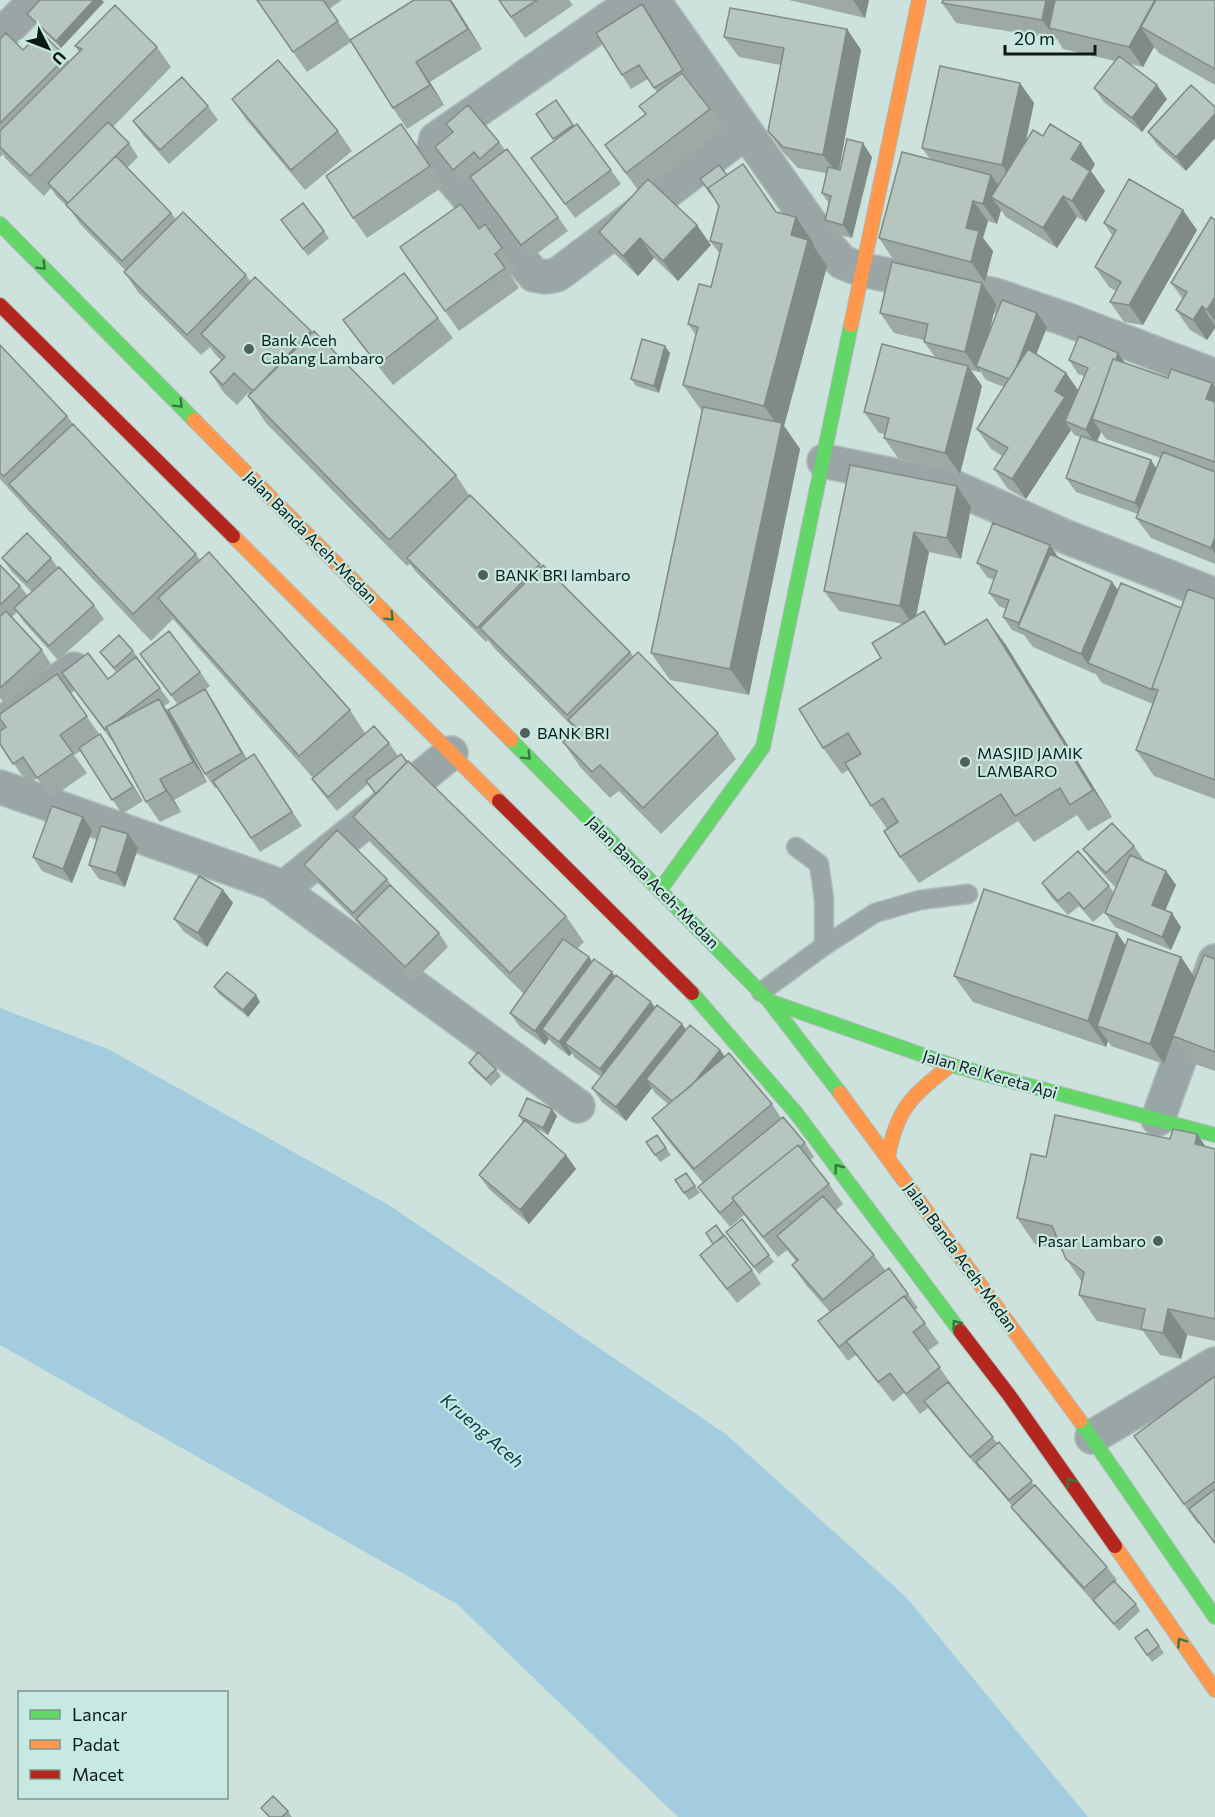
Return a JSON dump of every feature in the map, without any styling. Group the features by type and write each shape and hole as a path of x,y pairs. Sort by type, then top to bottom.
{"main road":[{"path":"660,890 763,747 919,0"},
{"name":"Jalan Banda Aceh-Medan","path":"0,224 765,996 888,1157 1092,1437 1215,1617"},
{"path":"0,306 706,1006 796,1113 1009,1395 1214,1686"},
{"name":"Jalan Rel Kereta Api","path":"765,996 951,1065 1215,1135"},
{"path":"888,1157 891,1133 900,1111 918,1091 951,1065"}],"street":[{"path":"0,36 36,0"},
{"path":"636,0 436,139 433,153 439,163 534,275 546,277 557,275 746,132"},
{"path":"653,0 820,237 842,262 862,270 995,295 1215,376"},
{"path":"824,460 956,488 1064,536 1215,595"},
{"path":"0,725 74,669"},
{"path":"281,890 452,753"},
{"path":"0,787 272,884 578,1106"},
{"path":"1158,1119 1215,962"},
{"path":"1092,1437 1215,1364"}],"lane":[{"path":"796,847 819,864 824,899 824,946"},
{"path":"765,996 824,946 875,913 920,900 968,894"}],"water":[{"name":"Krueng Aceh","path":"0,1008 108,1049 389,1205 727,1435 906,1597 1088,1817 678,1817 457,1604 0,1345"}],"building":[{"path":"40,0 94,0 56,41 27,14"},
{"path":"257,0 323,0 338,21 293,52"},
{"path":"414,0 450,0 468,29 416,62 430,85 393,108 350,40"},
{"path":"499,0 537,0 511,17"},
{"path":"943,0 1046,0 1042,20 942,3"},
{"path":"1055,0 1155,0 1129,47 1049,28"},
{"path":"1156,0 1215,0 1215,69 1141,27"},
{"path":"642,4 683,70 654,88 639,65 622,75 596,33"},
{"path":"115,5 157,47 30,176 0,147 0,131 82,49 75,46"},
{"path":"730,8 847,29 823,155 783,147 768,131 784,48 724,37"},
{"path":"41,32 66,57 0,123 0,39 6,33 23,50"},
{"path":"1119,56 1157,85 1132,118 1094,88"},
{"path":"278,60 338,131 291,170 232,99"},
{"path":"940,66 1020,83 1002,165 922,148"},
{"path":"682,73 710,109 626,173 605,145 646,114 639,106"},
{"path":"182,77 208,106 160,150 133,121"},
{"path":"1191,85 1215,107 1215,114 1176,157 1148,132"},
{"path":"556,100 573,125 553,139 536,114"},
{"path":"468,105 499,142 480,159 474,152 453,170 435,147 453,132 446,124"},
{"path":"108,122 129,143 68,203 48,183"},
{"path":"401,124 430,166 353,218 326,176"},
{"path":"577,124 611,170 565,204 531,158"},
{"path":"1050,124 1081,143 1071,159 1090,171 1072,201 1063,196 1043,228 991,197 1033,130 1043,136"},
{"path":"847,139 863,143 843,225 825,220 831,196 822,193 828,167 840,170"},
{"path":"507,149 558,217 521,245 470,177"},
{"path":"902,152 991,175 983,204 973,201 966,228 979,231 971,262 879,238"},
{"path":"116,156 171,213 122,261 66,205"},
{"path":"743,164 776,212 796,217 791,235 808,240 764,406 683,385 698,327 688,324 699,284 711,287 722,244 710,241 719,206 708,188"},
{"path":"719,165 727,175 708,188 714,198 700,179"},
{"path":"648,179 697,225 663,261 640,238 623,256 599,232"},
{"path":"1129,179 1183,210 1129,305 1110,302 1121,282 1095,267 1116,230 1104,223"},
{"path":"303,203 324,231 303,249 281,220"},
{"path":"461,204 479,229 485,224 502,248 495,254 505,268 445,311 400,247"},
{"path":"183,212 246,275 187,335 124,272"},
{"path":"1211,217 1215,220 1215,297 1207,310 1202,306 1193,320 1176,310 1187,292 1171,283"},
{"path":"892,262 982,283 965,352 924,342 928,324 880,313"},
{"path":"404,273 438,318 378,365 343,320"},
{"path":"255,277 311,331 253,391 234,373 223,385 210,372 225,357 201,334"},
{"path":"1002,300 1037,313 1016,368 1009,379 976,366"},
{"path":"314,331 456,475 389,540 248,396"},
{"path":"1079,336 1118,353 1116,360 1113,359 1086,430 1065,421 1088,368 1069,360"},
{"path":"642,339 665,346 654,386 631,379"},
{"path":"882,344 968,366 945,453 884,438 889,418 864,412"},
{"path":"0,345 67,416 4,476 0,473"},
{"path":"1028,349 1066,373 1055,391 1065,397 1012,479 994,469 1008,448 977,429"},
{"path":"1113,359 1168,378 1171,369 1212,383 1206,399 1215,402 1215,462 1092,419"},
{"path":"703,407 782,423 730,669 651,653"},
{"path":"73,424 196,554 133,614 9,484"},
{"path":"1081,436 1151,460 1135,503 1066,478"},
{"path":"1163,452 1215,472 1215,537 1211,548 1136,518"},
{"path":"850,465 957,486 947,538 914,532 900,606 824,591"},
{"name":"BANK BRI lambaro","path":"470,495 540,564 477,628 407,558"},
{"path":"993,523 1050,545 1019,623 1003,617 1009,600 989,593 997,571 977,563"},
{"path":"27,533 51,558 27,582 2,558"},
{"path":"209,552 350,710 299,756 158,598"},
{"path":"1050,554 1112,582 1081,654 1018,627"},
{"path":"0,565 20,586 0,605"},
{"path":"543,565 630,652 567,715 480,628"},
{"path":"59,567 94,605 49,646 14,608"},
{"path":"1121,583 1181,608 1153,690 1088,663"},
{"path":"1188,589 1215,599 1215,780 1136,750 1158,690 1152,688"},
{"path":"6,611 42,650 0,688 0,616"},
{"path":"924,611 945,645 987,619 1093,790 1070,805 1060,788 1015,816 1001,794 900,857 884,831 898,822 883,798 871,806 845,763 861,754 848,733 823,748 799,709 881,658 872,643"},
{"path":"169,631 200,672 171,695 140,654"},
{"path":"119,635 133,651 114,668 100,652"},
{"path":"638,652 718,733 643,808 600,765 592,772 563,742 577,728 568,720"},
{"path":"88,653 108,679 136,657 160,688 105,730 62,673"},
{"path":"57,674 87,716 60,735 73,753 37,778 23,757 13,764 0,744 0,731 6,727 0,719 0,714"},
{"path":"205,689 242,753 205,774 168,710"},
{"path":"159,699 193,762 160,779 166,791 146,802 106,727"},
{"path":"374,726 389,743 328,797 312,779"},
{"path":"100,734 133,787 112,800 79,748"},
{"path":"254,754 292,812 251,838 213,781"},
{"path":"401,754 407,762 376,794 366,781"},
{"path":"408,761 566,916 510,973 353,817"},
{"path":"52,806 83,817 63,869 33,857"},
{"path":"1112,823 1134,846 1106,873 1083,849"},
{"path":"101,826 128,834 116,873 89,865"},
{"path":"337,830 387,879 353,913 304,865"},
{"path":"1078,851 1109,886 1084,909 1069,892 1058,901 1042,883"},
{"path":"1130,855 1166,871 1152,905 1172,913 1162,937 1105,913"},
{"path":"199,876 223,890 198,933 174,919"},
{"path":"390,885 439,933 405,967 356,919"},
{"path":"984,889 1117,933 1088,1021 954,976"},
{"path":"563,939 589,957 535,1031 510,1013"},
{"path":"1128,939 1181,957 1150,1044 1097,1026"},
{"path":"1204,955 1215,959 1215,1052 1173,1036"},
{"path":"594,959 612,972 559,1042 542,1029"},
{"path":"227,972 256,995 243,1010 214,987"},
{"path":"616,975 651,1002 600,1069 565,1043"},
{"path":"657,1005 682,1024 616,1107 592,1088"},
{"path":"690,1025 720,1050 692,1085 672,1101 646,1079"},
{"path":"478,1052 496,1069 486,1079 469,1063"},
{"path":"729,1053 772,1104 694,1169 652,1118"},
{"path":"527,1098 552,1109 543,1128 519,1116"},
{"path":"1055,1115 1170,1139 1173,1129 1197,1134 1195,1144 1215,1149 1215,1319 1168,1309 1163,1333 1141,1329 1145,1309 1079,1295 1084,1272 1066,1259 1052,1226 1017,1218 1031,1154 1046,1157"},
{"path":"783,1117 805,1143 800,1147 798,1145 732,1198 734,1201 720,1213 698,1187"},
{"path":"525,1120 566,1155 520,1210 479,1175"},
{"path":"657,1135 666,1148 655,1155 646,1142"},
{"path":"798,1145 829,1184 763,1237 732,1198"},
{"path":"686,1173 695,1186 684,1193 675,1180"},
{"path":"823,1196 874,1255 823,1300 792,1265 798,1260 777,1236"},
{"path":"742,1219 769,1255 754,1267 726,1232"},
{"path":"716,1225 724,1236 713,1244 706,1233"},
{"path":"724,1235 752,1270 727,1289 700,1255"},
{"path":"889,1268 908,1294 839,1347 818,1321"},
{"path":"904,1296 925,1323 913,1332 940,1367 906,1394 890,1373 878,1382 846,1341"},
{"path":"1215,1376 1215,1481 1184,1504 1134,1436"},
{"path":"948,1382 993,1437 970,1457 924,1401"},
{"path":"999,1442 1032,1481 1009,1500 976,1462"},
{"path":"1035,1485 1107,1567 1084,1588 1011,1507"},
{"path":"1215,1489 1215,1543 1189,1509"},
{"path":"1114,1581 1136,1604 1114,1624 1093,1600"},
{"path":"1147,1629 1159,1646 1147,1655 1135,1638"},
{"path":"273,1796 288,1811 282,1817 270,1817 261,1808"}],"traffic: fast":[{"path":"0,224 194,420"},
{"path":"660,890 763,747 851,325"},
{"path":"511,740 769,1001 840,1093"},
{"path":"692,993 796,1113 960,1331"},
{"path":"769,1001 951,1065 1215,1135"},
{"path":"1080,1421 1215,1617"}],"traffic: slow":[{"path":"851,325 919,0"},
{"path":"194,420 511,740"},
{"path":"233,536 499,801"},
{"path":"888,1157 896,1126 902,1114 917,1094 951,1065"},
{"path":"840,1093 1080,1421"},
{"path":"1115,1546 1215,1690"}],"traffic: jam":[{"path":"0,305 233,536"},
{"path":"499,801 692,993"},
{"path":"960,1331 1009,1395 1115,1546"}],"place":[{"name":"Bank Aceh Cabang Lambaro","path":"249,349"},
{"name":"BANK BRI lambaro","path":"483,575"},
{"name":"BANK BRI","path":"525,733"},
{"name":"MASJID JAMIK LAMBARO","path":"965,762"},
{"name":"Pasar Lambaro","path":"1158,1241"}]}
